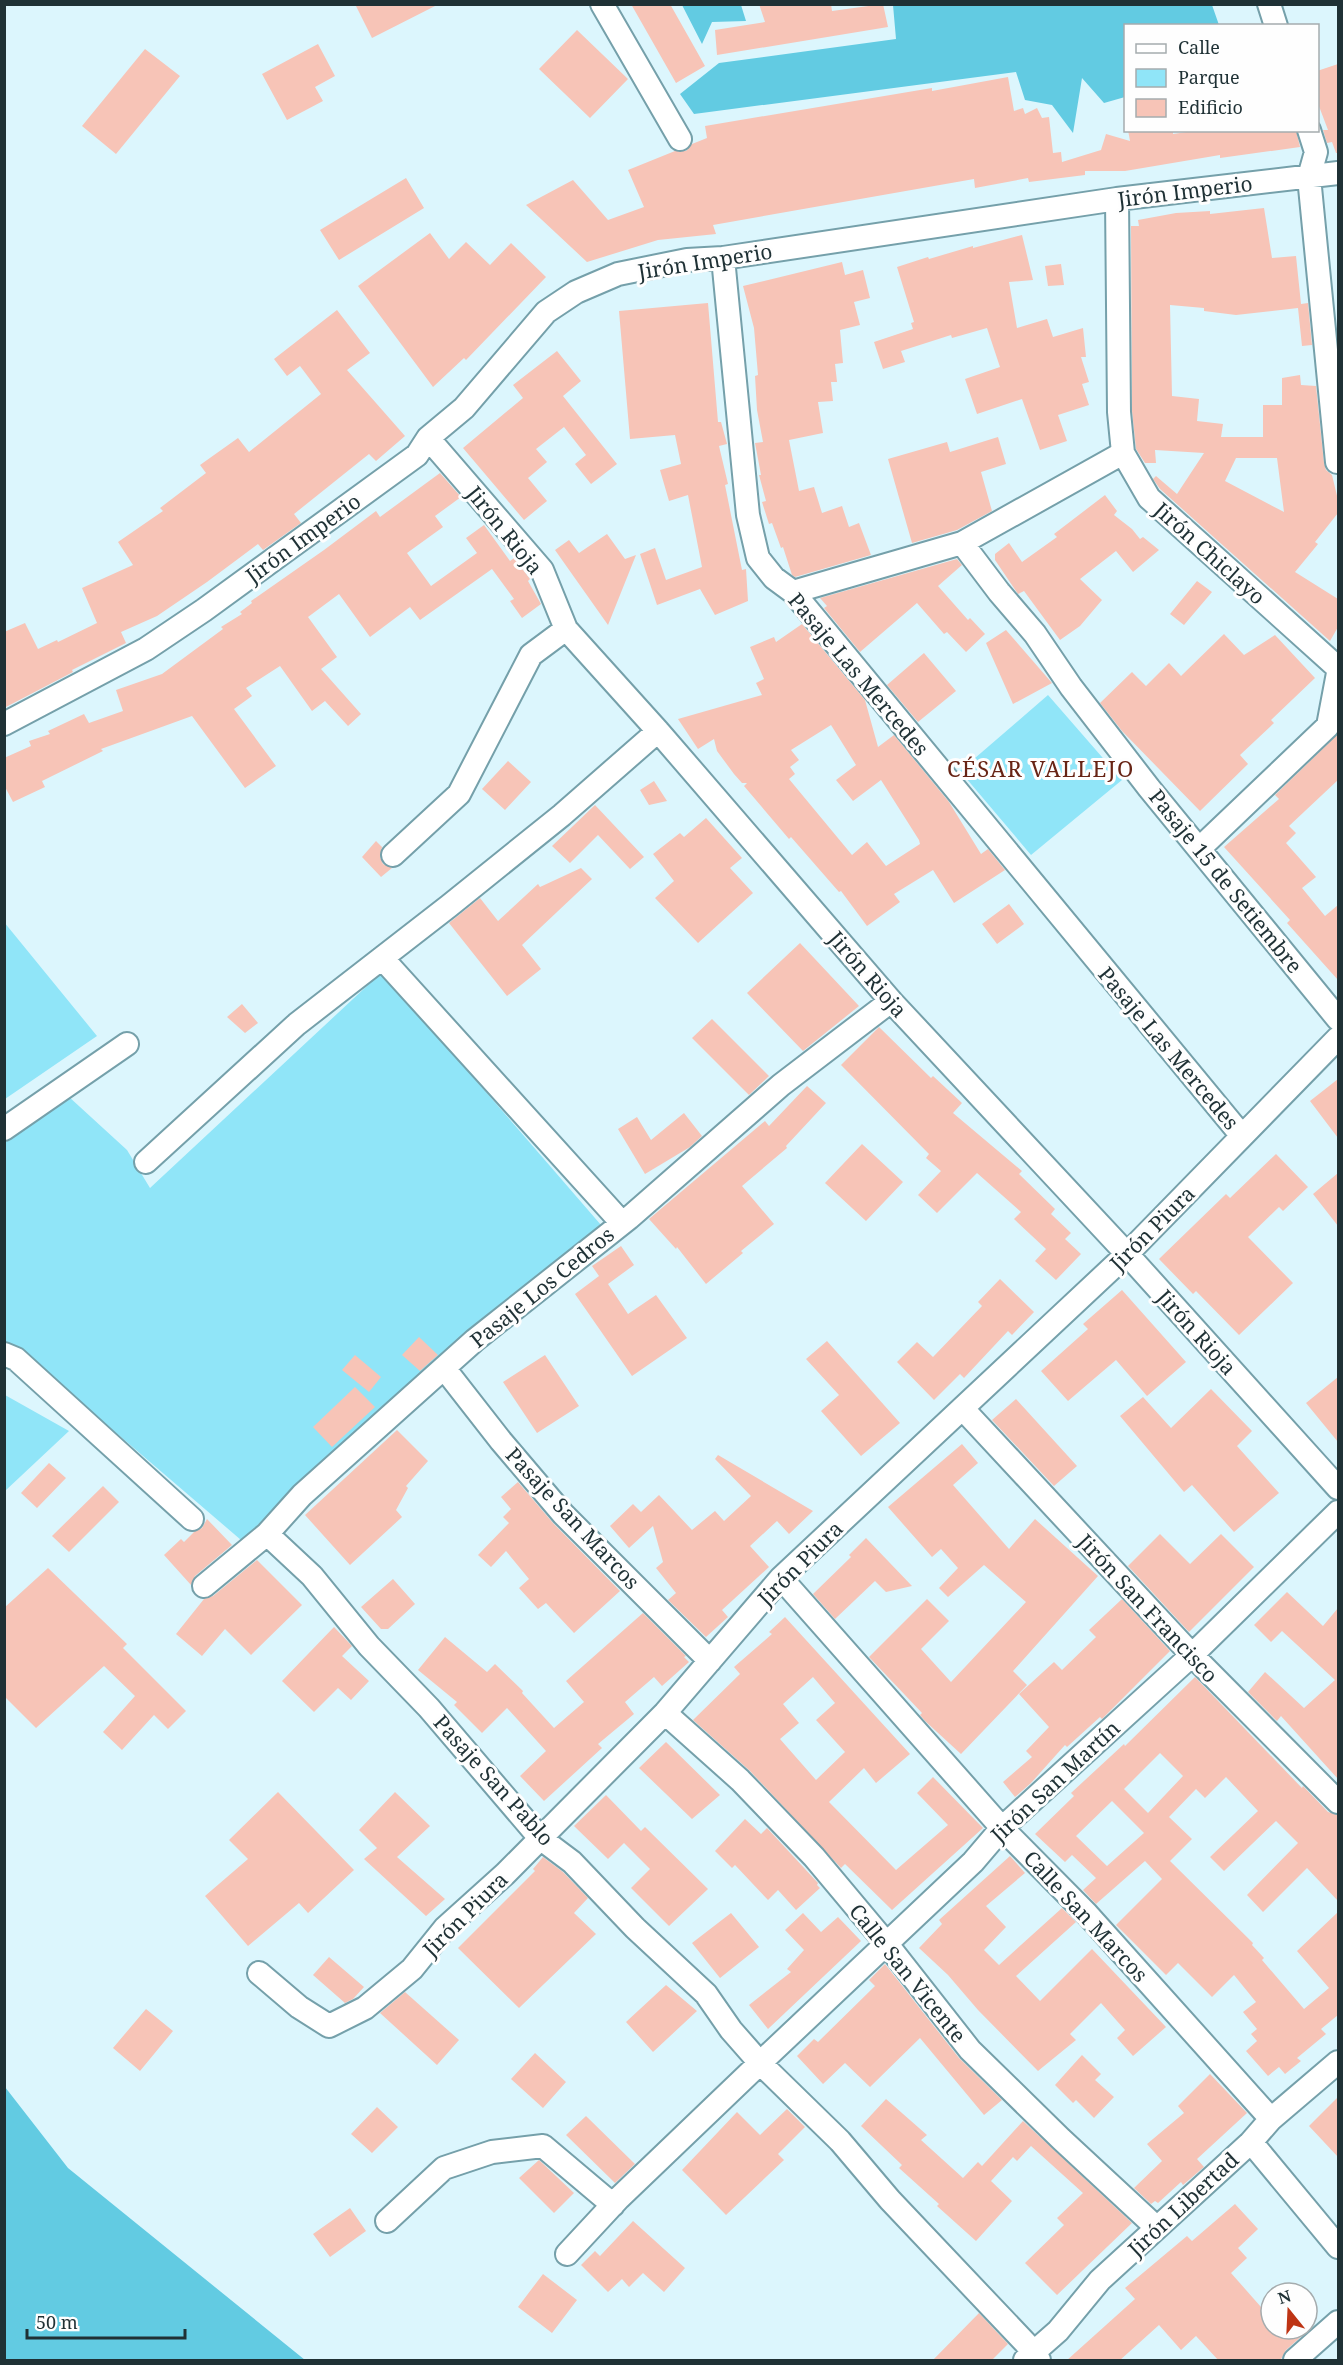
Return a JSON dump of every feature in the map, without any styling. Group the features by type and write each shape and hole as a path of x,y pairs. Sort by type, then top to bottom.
{"street":[{"path":"602,4 680,139"},
{"path":"1269,4 1275,24"},
{"path":"1310,132 1316,152 1309,177 1337,462"},
{"name":"Jirón Imperio","path":"4,724 146,649 417,455 428,438 464,408 546,312 576,292 618,274 687,260 723,258 1117,198 1338,173"},
{"name":"Jirón Chiclayo","path":"1117,198 1119,412 1123,453 1149,498 1338,668"},
{"name":"Pasaje Las Mercedes","path":"723,258 748,515 758,558 774,578 793,592 1242,1136"},
{"name":"Jirón Rioja","path":"428,438 542,570 566,628 891,1001 1127,1254 1338,1488"},
{"path":"793,592 962,543 1123,453"},
{"name":"Pasaje 15 de Setiembre","path":"962,543 999,592 1035,634 1071,687 1149,788 1338,1018"},
{"path":"393,855 459,794 531,655 566,628"},
{"path":"1200,848 1328,726 1338,673"},
{"path":"146,1162 297,1024 553,822 658,731"},
{"path":"382,958 622,1223"},
{"name":"Pasaje Los Cedros","path":"204,1586 267,1534 302,1495 475,1340 622,1223 781,1085 891,1001"},
{"name":"Jirón Piura","path":"259,1973 299,2007 329,2026 365,2008 412,1969 445,1928 505,1874 665,1713 781,1578 1127,1254 1338,1038"},
{"path":"4,1129 127,1044"},
{"path":"4,1354 16,1359 192,1520"},
{"name":"Pasaje San Marcos","path":"444,1368 563,1514 710,1661"},
{"name":"Jirón San Francisco","path":"963,1409 1192,1655 1338,1802"},
{"name":"Jirón San Martín","path":"567,2254 613,2205 766,2056 973,1862 1002,1828 1192,1655 1338,1512"},
{"name":"Pasaje San Pablo","path":"267,1534 312,1576 369,1646 429,1708 540,1838 572,1862 635,1928 706,1994 731,2030 766,2056 890,2200 1032,2358"},
{"name":"Calle San Marcos","path":"781,1578 1002,1828 1087,1914 1271,2119"},
{"name":"Calle San Vicente","path":"665,1713 748,1789 814,1857 886,1943 970,2050 1156,2228"},
{"name":"Jirón Libertad","path":"1032,2358 1058,2331 1100,2280 1251,2142 1271,2119 1338,2062"},
{"path":"1251,2142 1338,2247"},
{"path":"387,2221 444,2168 492,2152 543,2146 613,2205"},
{"path":"1295,2361 1338,2322"}],"green space":[{"path":"1048,695 1122,780 1031,855 960,771"},
{"path":"4,922 97,1036 5,1099 4,1099"},
{"path":"382,972 601,1225 241,1540 16,1347 5,1341 4,1143 68,1096 127,1150 150,1188"},
{"path":"5,1395 69,1431 5,1491"}],"shaded area":[{"path":"682,5 741,5 746,21 712,22 702,44"},
{"path":"893,5 1212,5 1219,24 1124,24 1124,97 1104,103 1082,78 1073,133 1052,105 1025,100 1016,72 694,114 680,94 719,63 896,39"},
{"path":"5,2087 68,2168 305,2360 5,2360"}],"building":[{"path":"355,4 439,4 372,38"},
{"path":"631,4 670,4 705,66 676,83"},
{"path":"759,4 831,4 832,11 883,4 888,27 717,55 715,30 765,22"},
{"path":"577,30 628,79 590,118 539,69"},
{"path":"318,44 335,76 315,87 323,101 287,120 262,74"},
{"path":"145,49 180,76 116,154 82,126"},
{"path":"1338,64 1338,153 1332,142 1327,143 1323,130 1328,130 1319,106 1319,70"},
{"path":"1008,77 1014,111 1023,108 1025,114 1037,108 1042,118 1049,117 1053,153 1061,152 1062,162 1101,150 1106,134 1130,141 1128,132 1173,132 1173,134 1296,132 1300,147 1220,158 1220,155 1125,171 1085,171 1085,175 1029,182 1028,178 975,188 974,179 713,225 716,234 658,240 587,262 526,205 573,180 608,220 644,207 628,170 675,151 686,151 692,144 707,138 705,126 932,88 932,91"},
{"path":"406,178 424,208 339,260 320,230"},
{"path":"1264,208 1272,258 1296,256 1301,304 1308,303 1312,345 1302,346 1298,308 1236,315 1204,311 1204,308 1170,305 1172,396 1199,399 1197,421 1223,424 1221,437 1263,437 1263,405 1282,405 1282,378 1300,375 1301,385 1316,386 1324,463 1326,470 1332,475 1338,500 1338,513 1315,542 1318,544 1295,572 1338,599 1338,627 1330,641 1160,489 1153,479 1156,476 1177,494 1204,453 1155,450 1156,463 1145,463 1136,449 1132,411 1131,226 1139,226 1138,220 1176,213 1210,211 1210,214","holes":["1236,458 1277,458 1284,512 1225,481"]},
{"path":"430,233 449,259 466,242 490,265 511,243 546,277 466,360 464,358 433,387 358,286"},
{"path":"1022,235 1033,280 1009,282 1017,328 1047,319 1053,337 1083,328 1086,357 1081,357 1089,382 1082,384 1089,405 1058,415 1067,441 1040,450 1022,399 977,414 965,379 1000,367 987,328 952,338 951,335 901,351 905,362 883,369 874,342 913,329 911,323 914,322 897,267 928,257 929,259"},
{"path":"842,262 845,275 863,270 870,298 854,302 860,325 840,330 843,363 835,364 837,382 831,382 833,401 818,402 823,433 789,440 799,491 814,487 822,513 842,506 849,527 859,523 871,555 795,577 792,575 772,523 769,524 762,502 766,501 759,475 761,475 755,443 763,442 757,410 755,376 758,375 754,328 743,286"},
{"path":"1061,264 1064,285 1048,286 1045,266"},
{"path":"708,303 718,422 721,422 727,444 719,446 728,484 725,485 742,570 746,569 748,601 715,615 700,589 657,605 640,554 655,548 666,580 702,567 688,495 669,501 660,470 681,464 675,435 630,439 619,311"},
{"path":"337,310 370,353 347,370 405,436 376,461 369,454 294,514 301,523 263,550 258,544 157,616 121,632 126,643 4,708 4,632 25,623 38,649 97,623 82,588 133,565 118,542 163,511 160,508 206,473 200,465 238,438 249,452 321,394 300,366 287,376 274,359"},
{"path":"557,351 581,381 563,396 617,464 591,484 575,464 586,455 564,427 536,449 547,462 528,478 547,501 524,520 463,448 523,398 513,385"},
{"path":"998,437 1006,464 981,472 992,511 957,530 912,543 888,459 947,442 950,452"},
{"path":"440,473 461,497 435,516 443,527 407,553 431,586 477,553 466,538 484,525 510,561 514,558 530,579 528,581 541,604 522,618 510,601 514,599 492,569 420,620 410,607 370,637 339,594 308,617 337,657 321,669 361,714 348,726 325,701 312,711 280,666 246,688 252,696 234,709 276,766 245,788 192,716 101,749 103,751 42,781 45,787 13,802 4,785 4,758 31,746 29,741 50,734 48,731 84,714 89,723 123,711 116,690 162,674 223,629 221,627 242,614 240,612 252,603 251,601 376,511 380,517"},
{"path":"1105,495 1117,511 1114,515 1132,529 1140,539 1143,537 1159,550 1133,572 1116,551 1080,579 1102,600 1080,626 1060,640 1024,591 1018,594 995,560 995,554 1009,543 1022,562 1057,537 1054,534"},
{"path":"607,534 625,559 636,555 608,625 555,550 569,540 579,553"},
{"path":"957,559 962,565 938,586 968,620 970,618 985,634 966,652 947,632 944,634 917,603 860,652 824,608 827,606 820,598"},
{"path":"1197,581 1212,592 1184,625 1170,614"},
{"path":"802,624 865,700 878,747 894,735 949,802 981,854 988,849 1005,870 954,903 933,870 894,894 900,902 867,926 841,891 839,892 791,837 789,839 744,786 747,783 742,783 734,774 717,751 714,739 698,749 678,719 762,695 756,683 764,679 750,647 774,637 776,642","holes":["831,725 856,765 836,780 853,801 881,780 919,840 920,844 886,866 867,842 852,855 789,779 795,774 790,767 799,760 791,750"]},
{"path":"1006,630 1052,683 1013,704 986,643"},
{"path":"1224,634 1244,655 1275,635 1315,678 1271,720 1274,723 1240,755 1248,764 1200,811 1122,731 1100,703 1132,672 1146,686 1169,663 1181,676"},
{"path":"924,653 956,691 918,722 887,685"},
{"path":"1338,734 1338,780 1289,826 1296,833 1286,843 1316,877 1302,888 1325,916 1338,905 1338,980 1287,923 1290,920 1224,847 1279,799 1275,795"},
{"path":"508,761 531,782 505,810 482,789"},
{"path":"654,781 667,801 649,805 640,790"},
{"path":"595,805 644,857 630,869 598,835 570,863 552,846"},
{"path":"706,818 742,858 730,868 753,893 698,943 655,898 674,881 653,854 680,833 684,837"},
{"path":"376,841 382,847 380,857 383,864 392,868 381,877 362,857"},
{"path":"581,868 592,879 522,945 541,969 507,996 449,923 480,898 498,921 538,884 540,887"},
{"path":"1009,904 1024,924 997,944 982,924"},
{"path":"800,943 859,1006 803,1051 747,993"},
{"path":"242,1004 258,1023 245,1033 227,1017"},
{"path":"712,1019 769,1076 749,1095 692,1038"},
{"path":"879,1027 931,1078 933,1076 962,1103 953,1113 1022,1171 1019,1174 1055,1209 1051,1214 1071,1233 1065,1239 1081,1254 1056,1280 1035,1261 1046,1249 1014,1219 1021,1212 977,1173 937,1213 918,1195 941,1171 926,1158 929,1154 841,1065"},
{"path":"1338,1079 1338,1138 1310,1101"},
{"path":"807,1086 826,1103 786,1146 787,1148 742,1186 774,1224 706,1284 677,1247 676,1249 649,1219 765,1121 769,1126"},
{"path":"684,1113 702,1136 690,1147 645,1174 618,1129 637,1117 651,1140"},
{"path":"862,1144 903,1182 866,1221 825,1183"},
{"path":"1276,1154 1308,1187 1283,1211 1279,1207 1248,1237 1293,1283 1239,1335 1196,1291 1193,1294 1159,1259 1226,1194 1230,1198"},
{"path":"1338,1173 1338,1226 1313,1194"},
{"path":"621,1246 634,1265 608,1284 628,1314 656,1295 687,1338 632,1376 575,1294 599,1276 592,1266"},
{"path":"1000,1279 1034,1312 1012,1335 1008,1331 964,1378 960,1374 934,1400 897,1362 917,1342 933,1357 982,1306 978,1302"},
{"path":"1122,1290 1186,1362 1147,1396 1116,1360 1068,1401 1041,1371 1088,1329 1083,1324"},
{"path":"419,1337 438,1355 420,1371 402,1355"},
{"path":"827,1341 900,1423 861,1456 821,1411 839,1395 806,1359"},
{"path":"355,1355 381,1377 369,1392 342,1370"},
{"path":"545,1355 579,1406 537,1433 503,1382"},
{"path":"1338,1377 1338,1442 1306,1403"},
{"path":"355,1387 375,1407 332,1447 313,1427"},
{"path":"1211,1389 1252,1431 1237,1446 1279,1493 1234,1532 1192,1485 1184,1492 1120,1416 1143,1397 1171,1428"},
{"path":"1016,1399 1077,1466 1054,1486 992,1420"},
{"path":"397,1430 428,1461 406,1486 408,1488 396,1510 402,1517 350,1565 305,1515"},
{"path":"962,1444 978,1463 953,1485 1009,1549 1035,1519 1098,1576 1013,1671 1027,1685 961,1754 925,1721 920,1715 922,1713 869,1657 927,1599 949,1621 921,1649 951,1682 1026,1602 984,1565 948,1597 939,1588 958,1568 941,1549 932,1557 888,1507"},
{"path":"718,1455 813,1511 789,1534 777,1521 750,1546 769,1567 722,1610 728,1617 706,1637 668,1600 676,1593 656,1568 663,1562 653,1526 629,1548 610,1526 633,1504 641,1512 659,1495 692,1530 715,1511 724,1521 751,1496 715,1459"},
{"path":"49,1463 66,1478 37,1508 21,1493"},
{"path":"518,1482 553,1523 620,1591 574,1633 546,1603 538,1609 519,1588 529,1579 506,1551 491,1567 478,1555 509,1523 503,1517 511,1509 501,1497"},
{"path":"103,1486 119,1502 69,1552 52,1536"},
{"path":"207,1519 232,1545 195,1576 191,1585 164,1555 181,1539 184,1542 202,1528"},
{"path":"1160,1534 1190,1564 1221,1534 1254,1567 1189,1632 1128,1566"},
{"path":"866,1538 912,1586 886,1592 875,1581 835,1619 813,1594 851,1557 849,1555"},
{"path":"257,1560 302,1605 251,1655 225,1629 202,1656 176,1634 204,1599 213,1596"},
{"path":"48,1568 127,1644 123,1648 186,1711 168,1729 154,1715 122,1750 103,1732 135,1696 104,1666 36,1728 4,1696 4,1608"},
{"path":"393,1579 415,1604 388,1629 381,1629 361,1607"},
{"path":"1287,1592 1323,1626 1338,1608 1338,1779 1281,1716 1277,1721 1248,1692 1265,1672 1304,1708 1335,1680 1282,1631 1271,1642 1254,1625"},
{"path":"1122,1599 1170,1651 1102,1719 1100,1717 1067,1747 1065,1745 1031,1783 1015,1797 1003,1782 1032,1757 1026,1751 1049,1727 1019,1694 1054,1662 1062,1670 1096,1637 1089,1630"},
{"path":"643,1613 686,1656 684,1657 689,1662 662,1686 654,1677 625,1702 634,1714 598,1744 602,1748 544,1801 520,1776 546,1751 507,1708 482,1733 454,1705 457,1702 418,1670 445,1637 487,1672 495,1664 523,1691 522,1693 554,1728 584,1702 566,1681"},
{"path":"785,1617 910,1754 876,1783 864,1768 829,1802 896,1870 948,1825 917,1793 933,1777 983,1828 892,1910 845,1864 841,1868 750,1771 693,1720 740,1674 734,1667 772,1634 769,1632","holes":["813,1677 835,1703 816,1720 845,1752 816,1780 780,1739 799,1723 783,1704"]},
{"path":"334,1627 352,1646 342,1656 369,1681 351,1700 338,1688 314,1712 282,1681"},
{"path":"1195,1677 1302,1788 1303,1786 1328,1812 1338,1815 1338,1901 1307,1868 1263,1912 1247,1895 1298,1843 1276,1821 1224,1871 1210,1857 1258,1811 1226,1777 1205,1798 1196,1789 1169,1817 1192,1839 1170,1861 1253,1943 1252,1945 1264,1958 1262,1960 1304,2009 1329,1988 1297,1951 1338,1912 1338,2015 1321,2029 1326,2034 1297,2058 1301,2061 1285,2074 1279,2067 1268,2076 1246,2051 1257,2041 1251,2034 1257,2029 1243,2012 1256,2002 1234,1975 1212,1997 1178,1963 1166,1975 1116,1925 1162,1879 1145,1861 1096,1904 1083,1890 1096,1878 1072,1855 1065,1862 1035,1834 1074,1796 1071,1793 1124,1744 1125,1746","holes":["1160,1753 1183,1776 1148,1813 1124,1789","1112,1801 1144,1833 1107,1866 1076,1836"]},
{"path":"666,1742 720,1795 692,1819 639,1768"},
{"path":"278,1792 354,1870 308,1913 299,1903 248,1946 205,1896 248,1859 229,1840"},
{"path":"395,1792 430,1826 397,1857 445,1899 426,1916 364,1859 377,1848 359,1830"},
{"path":"606,1795 641,1831 645,1827 708,1889 669,1926 631,1888 650,1869 624,1843 608,1859 574,1826"},
{"path":"745,1819 761,1834 767,1828 818,1883 820,1888 796,1910 778,1890 768,1900 735,1865 732,1868 715,1851"},
{"path":"1010,1856 1025,1873 986,1906 1006,1927 984,1950 999,1965 1062,1908 1076,1922 1016,1976 1040,2001 1092,1949 1166,2027 1133,2056 1117,2038 1125,2030 1101,2003 1070,2034 1076,2040 1038,2071 978,2010 948,1975 919,1948 942,1924 939,1920"},
{"path":"543,1857 563,1872 588,1898 574,1913 596,1934 519,2008 458,1948 535,1871 533,1869"},
{"path":"731,1913 759,1947 720,1978 692,1943"},
{"path":"803,1913 821,1932 838,1917 861,1941 768,2029 749,2005 791,1972 787,1969 804,1950 785,1930"},
{"path":"329,1957 364,1987 353,1999 345,2003 313,1975"},
{"path":"885,1964 959,2058 1002,2100 984,2115 920,2038 870,2087 845,2063 823,2084 797,2056 814,2039 818,2042 875,1986 869,1980"},
{"path":"666,1985 697,2011 653,2052 626,2022"},
{"path":"405,1992 459,2040 437,2065 380,2013"},
{"path":"146,2009 173,2031 140,2071 113,2048"},
{"path":"535,2053 566,2082 543,2108 511,2079"},
{"path":"1082,2055 1101,2074 1095,2080 1114,2097 1094,2118 1076,2100 1073,2103 1055,2085"},
{"path":"1210,2074 1247,2113 1197,2159 1204,2167 1183,2185 1181,2182 1158,2203 1155,2201 1151,2204 1134,2188 1162,2161 1147,2144 1184,2113 1178,2106"},
{"path":"1338,2097 1338,2157 1309,2126"},
{"path":"886,2099 927,2135 921,2140 963,2178 978,2162 982,2166 1023,2121 1132,2223 1057,2295 1025,2263 1064,2225 1057,2218 1083,2193 1031,2146 1017,2161 1013,2157 991,2181 1012,2201 976,2241 899,2168 902,2165 861,2126"},
{"path":"377,2107 398,2127 372,2153 351,2134"},
{"path":"787,2109 805,2127 778,2154 784,2160 726,2215 682,2170 737,2112 760,2135"},
{"path":"586,2116 635,2164 615,2183 566,2135"},
{"path":"539,2160 574,2193 554,2213 519,2178"},
{"path":"1235,2204 1258,2229 1238,2248 1247,2258 1231,2273 1259,2305 1259,2341 1296,2341 1286,2350 1280,2361 1219,2361 1196,2336 1181,2350 1159,2325 1119,2361 1066,2361 1135,2299 1125,2288 1187,2236 1192,2241"},
{"path":"350,2208 366,2231 330,2257 313,2234"},
{"path":"633,2221 685,2268 664,2292 643,2273 629,2287 622,2279 608,2292 581,2265 595,2251 600,2256"},
{"path":"543,2274 577,2300 552,2333 518,2307"},
{"path":"979,2313 1008,2344 991,2361 932,2361"}],"district":[{"name":"CÉSAR VALLEJO","path":"1041,768"}]}
